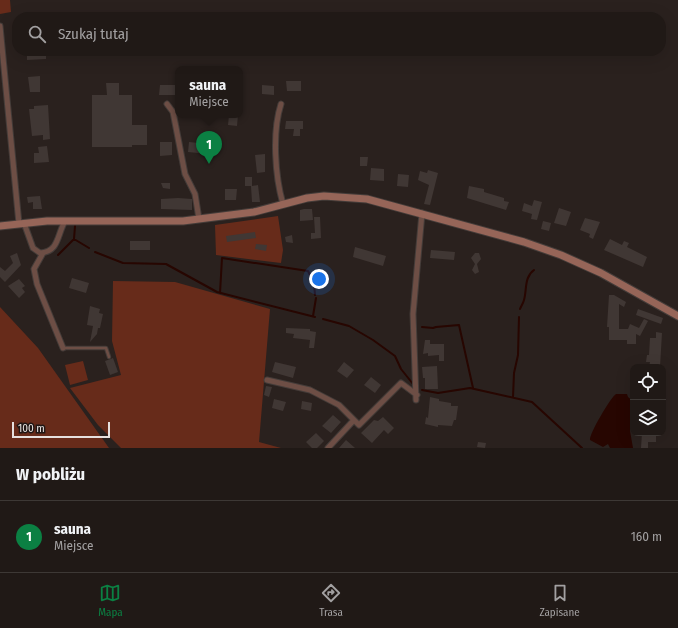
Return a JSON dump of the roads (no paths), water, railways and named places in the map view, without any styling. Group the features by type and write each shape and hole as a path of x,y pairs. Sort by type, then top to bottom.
{"street":[{"path":"0,26 21,224 33,248 40,253 43,253 54,249 65,221"},
{"path":"167,104 170,106 174,115 185,174 195,194 199,219"},
{"path":"281,104 276,145 278,178 283,204"},
{"path":"0,226 65,221 166,222 239,214 307,198 335,197 366,199 524,242 561,255 601,273 678,316"},
{"path":"267,380 310,390 339,405 359,425 401,383 417,398 414,314 422,213"},
{"path":"43,253 34,269 37,284 62,348"},
{"path":"328,448 354,420"}],"lane":[{"path":"62,348 106,348 109,357"}],"waterway":[{"path":"74,239 75,226"},
{"path":"58,255 74,239 89,248"},
{"path":"95,252 123,263 166,264 217,292 315,317"},
{"path":"220,293 222,258 308,271 314,283 315,295"},
{"path":"520,309 524,300 527,280 534,270"},
{"path":"313,316 316,298"},
{"path":"513,397 514,373 518,355 519,317"},
{"path":"323,319 349,326 373,340 395,356 401,369 413,384"},
{"path":"422,327 433,328 459,325 473,388"},
{"path":"422,390 438,393 470,388 532,402 582,448"}],"place":[{"name":"sauna","path":"209,164"}]}
